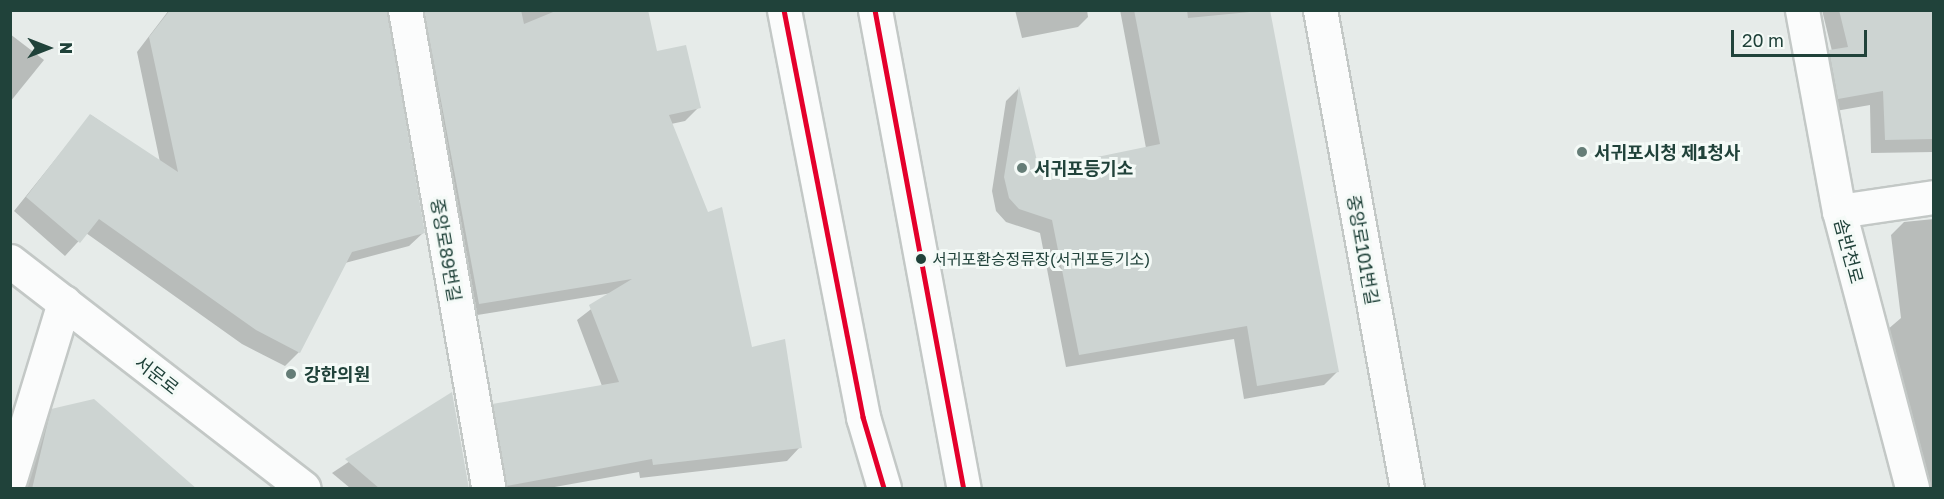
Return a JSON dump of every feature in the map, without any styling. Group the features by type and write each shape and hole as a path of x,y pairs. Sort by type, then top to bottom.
{"street":[{"name":"중앙로89번길","path":"405,10 488,489"},
{"path":"784,10 863,417 884,489"},
{"path":"875,10 964,489"},
{"name":"중앙로101번길","path":"1320,10 1407,489"},
{"name":"솜반천로","path":"1802,10 1839,211 1912,489"},
{"path":"1839,211 1934,196"},
{"name":"서문로","path":"10,261 304,489"},
{"path":"10,479 64,302"}],"building":[{"path":"170,10 387,10 425,233 352,252 300,353 256,330 99,219 80,243 26,197 90,114 178,172 149,37"},
{"path":"424,10 521,10 524,24 558,10 648,10 657,51 686,45 701,108 669,115 708,212 722,207 752,347 785,339 802,448 653,465 652,459 506,486 492,404 619,382 589,305 632,279 479,304"},
{"path":"1134,10 1187,10 1188,18 1270,10 1339,372 1257,386 1247,326 1079,355 1052,220 1019,209 1009,198 1004,177 1019,86 1039,169 1160,144"},
{"path":"1839,10 1934,10 1934,139 1885,140 1883,91 1838,99 1829,50 1848,47"},
{"path":"452,392 469,489 380,489 345,459"},
{"path":"94,399 197,489 32,489 51,409"}],"transit line":[{"path":"784,10 863,417 884,488"},
{"path":"875,10 964,488"}],"place":[{"name":"서귀포시청 제1청사","path":"1582,152"},
{"name":"서귀포등기소","path":"1022,168"},
{"name":"서귀포환승정류장(서귀포등기소)","path":"921,259"},
{"name":"강한의원","path":"291,374"}]}
